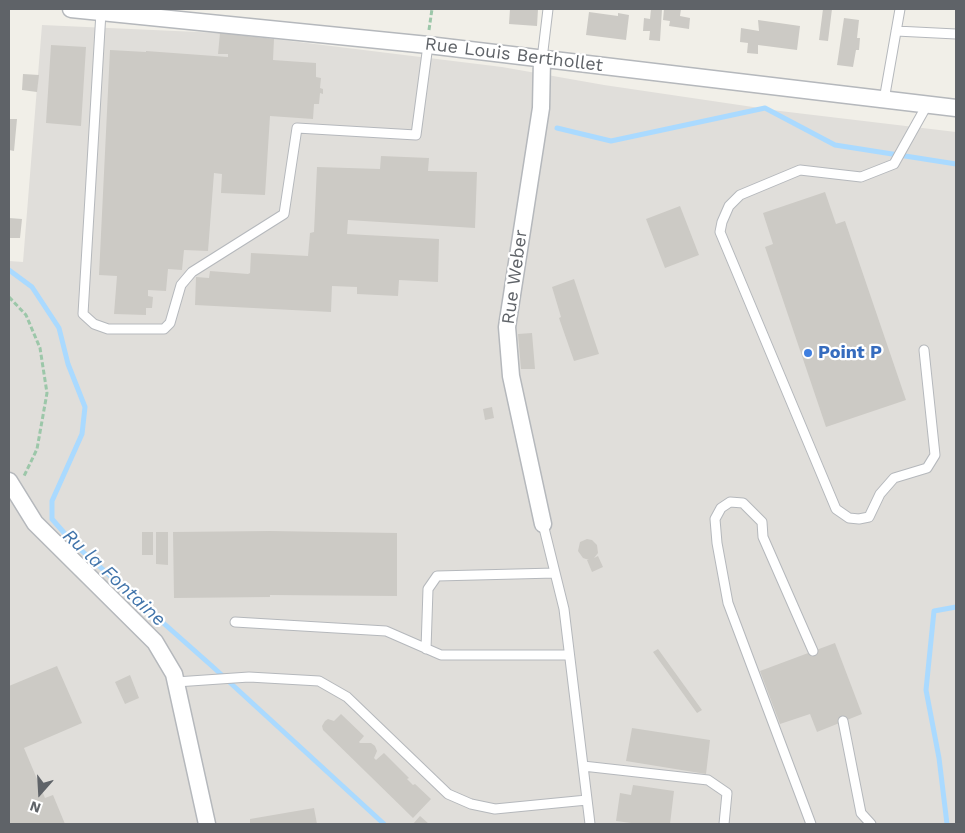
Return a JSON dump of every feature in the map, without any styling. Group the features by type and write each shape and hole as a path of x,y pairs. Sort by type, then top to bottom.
{"street":[{"name":"Rue Louis Berthollet","path":"71,9 428,39 542,59 956,108"},
{"name":"Rue Weber","path":"542,59 541,108 507,327 511,376 543,524"},
{"path":"12,487 35,523 155,642 174,674 207,824"}],"lane":[{"path":"542,59 548,9"},
{"path":"884,100 900,9"},
{"path":"101,12 84,314 94,324 108,329 164,329 170,323 181,286 192,272 284,214 297,128 416,135 428,39"},
{"path":"896,31 956,34"},
{"path":"924,350 935,455 927,468 894,478 880,494 869,517 849,518 836,509 720,232 729,206 740,195 800,170 861,177 894,164 927,105"},
{"path":"812,824 728,602 717,543 715,519 721,508 730,502 743,503 762,522 763,537 813,651"},
{"path":"543,524 564,609 590,824"},
{"path":"426,648 428,589 437,576 555,573"},
{"path":"235,622 386,631 441,655 569,654"},
{"path":"176,682 249,677 319,681 347,697 448,794 471,804 495,809 588,800"},
{"path":"843,721 860,813 871,824"},
{"path":"583,766 708,780 727,793 724,824"}],"path":[{"path":"428,39 432,9"},
{"path":"9,297 26,315 40,348 47,393 36,449 12,487"}],"shaded area":[{"path":"42,25 220,33 274,39 502,67 604,85 780,111 956,132 956,824 9,824 9,261 23,262"}],"building":[{"path":"510,9 538,9 537,26 509,24"},
{"path":"651,9 662,9 660,41 649,40 650,31 643,31 644,18 650,19"},
{"path":"664,9 681,9 680,16 690,18 689,29 669,26 670,21 663,20"},
{"path":"823,9 832,9 828,41 819,40"},
{"path":"589,12 618,16 618,13 629,15 626,40 586,35"},
{"path":"844,18 859,20 857,38 860,38 859,50 856,50 853,67 837,65"},
{"path":"758,20 800,26 797,50 758,45 758,54 747,53 748,43 740,42 741,28 759,31"},
{"path":"220,33 274,39 273,60 316,63 316,77 321,78 320,88 323,89 323,94 320,93 319,104 314,104 313,119 270,116 265,195 221,193 222,174 214,173 208,251 184,250 182,270 168,269 166,291 148,290 148,296 153,297 152,308 146,308 146,315 114,314 117,276 99,275 110,50 228,57 228,54 218,54"},
{"path":"51,45 86,47 81,126 46,123"},
{"path":"23,74 39,75 37,92 22,90"},
{"path":"9,119 17,119 14,151 9,150"},
{"path":"381,156 429,158 428,171 477,172 475,228 348,220 347,234 439,239 438,282 399,280 398,296 357,294 357,287 332,286 331,312 195,305 196,277 209,278 210,271 248,274 250,273 251,253 308,256 310,233 314,232 317,167 380,169"},
{"path":"825,192 836,224 845,221 906,400 826,427 765,247 773,244 763,213"},
{"path":"680,206 699,255 665,268 646,219"},
{"path":"9,218 22,219 20,238 9,238"},
{"path":"574,279 599,354 574,361 559,318 561,317 552,287"},
{"path":"532,333 535,369 521,369 518,334"},
{"path":"492,407 494,418 485,420 483,409"},
{"path":"142,532 153,532 153,555 142,555"},
{"path":"156,532 168,532 168,565 156,564"},
{"path":"173,532 397,533 397,596 270,595 270,597 174,598"},
{"path":"587,539 592,540 597,545 598,553 594,558 598,556 603,567 592,572 587,560 589,560 583,558 578,551 580,542"},
{"path":"835,643 862,714 817,732 810,714 780,724 760,671"},
{"path":"658,649 702,710 697,713 653,652"},
{"path":"57,666 82,723 24,748 45,798 53,795 65,824 9,824 9,686"},
{"path":"130,675 139,698 125,704 115,682"},
{"path":"341,714 364,736 360,743 371,743 375,746 377,751 374,758 376,760 384,753 409,778 407,779 413,785 415,784 431,799 413,818 323,730 322,726 325,721 328,719 334,721"},
{"path":"632,728 710,740 706,774 626,761"},
{"path":"633,785 674,791 670,824 639,824 616,821 620,793 631,795"},
{"path":"314,808 317,824 250,824 250,819"},
{"path":"420,816 429,824 413,824"}],"waterway":[{"path":"557,128 611,141 765,108 835,145 956,164"},
{"name":"Ru la Fontaine","path":"9,270 32,287 59,328 68,364 85,407 82,434 52,501 52,519 73,543 213,667 384,824"},
{"path":"947,824 939,758 926,690 934,611 956,607"}],"place":[{"name":"Point P","path":"808,353"}]}
